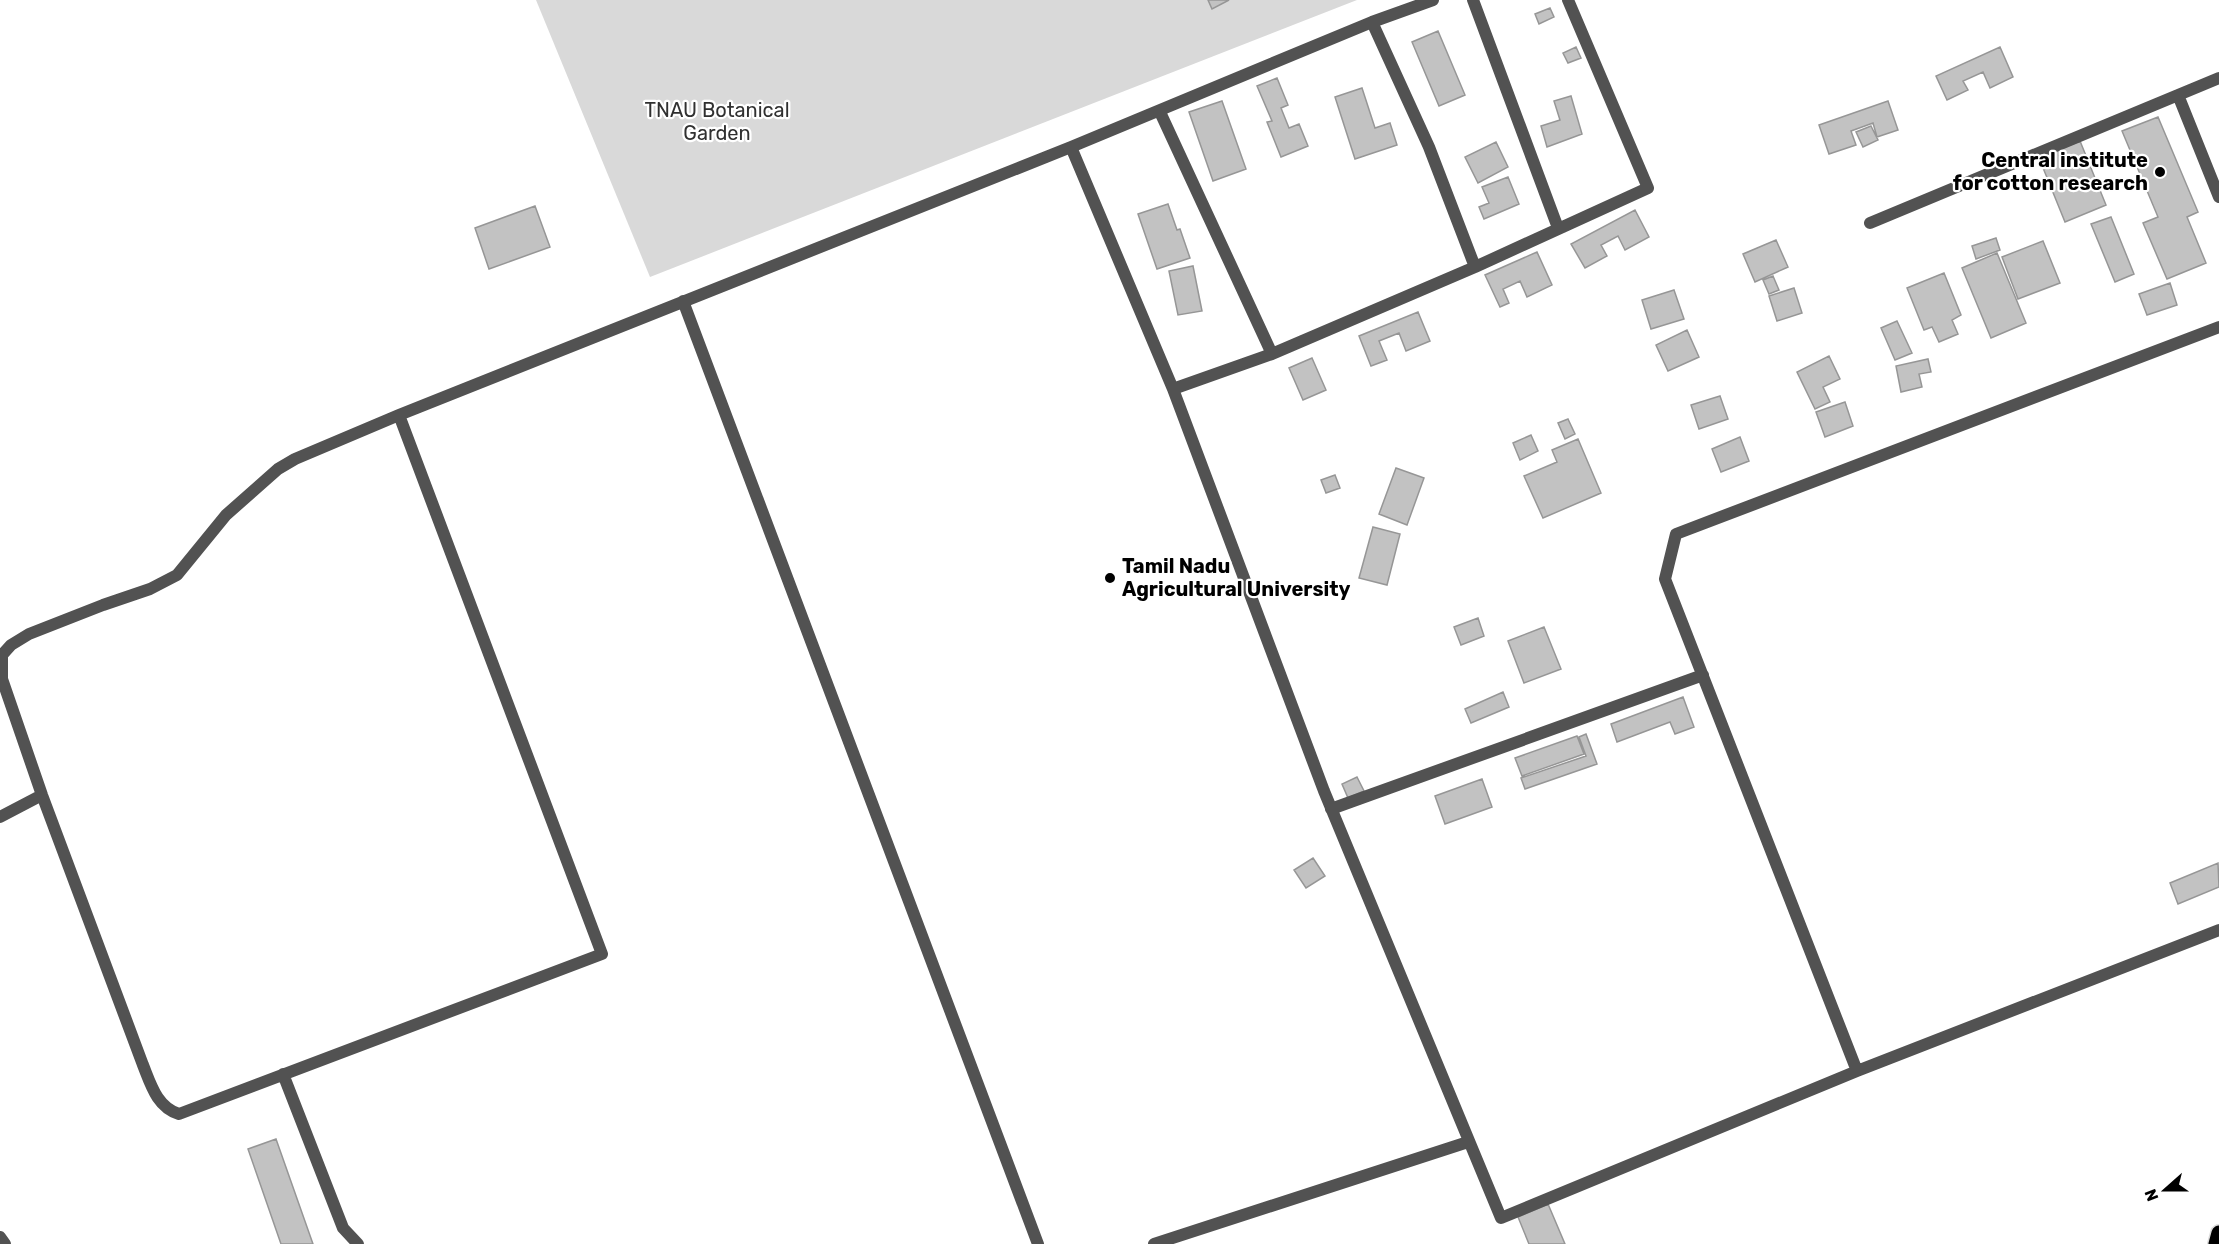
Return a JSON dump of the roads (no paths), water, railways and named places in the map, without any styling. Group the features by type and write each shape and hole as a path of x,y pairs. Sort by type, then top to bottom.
{"main road":[{"path":"2216,1244 2219,1233"}],"street":[{"path":"399,415 602,954 179,1114 165,1107 155,1094 42,795 2,679 2,654 11,645 29,634 150,589 177,575 226,515 278,470 295,459 399,415 683,301 1160,112 1372,22 1433,0"},
{"path":"1473,0 1558,228"},
{"path":"1173,389 1272,354 1475,267 1648,188 1568,0"},
{"path":"1372,22 1429,147 1475,267"},
{"path":"1870,224 2219,78"},
{"path":"2178,95 2219,197"},
{"path":"1160,112 1272,354"},
{"path":"1071,147 1173,389 1331,809 1501,1218 1857,1071 2219,930"},
{"path":"683,301 1038,1244"},
{"path":"1857,1071 1665,579 1676,534 2219,327"},
{"path":"1331,809 1702,675"},
{"path":"0,817 42,795"},
{"path":"283,1074 343,1228 358,1244"},
{"path":"1154,1244 1468,1142"},
{"path":"0,1237 4,1244"}],"place":[{"name":"Central institute for cotton research","path":"2160,172"},
{"name":"Tamil Nadu Agricultural University","path":"1110,578"}],"park label":[{"name":"TNAU Botanical Garden","path":"717,122"}]}
